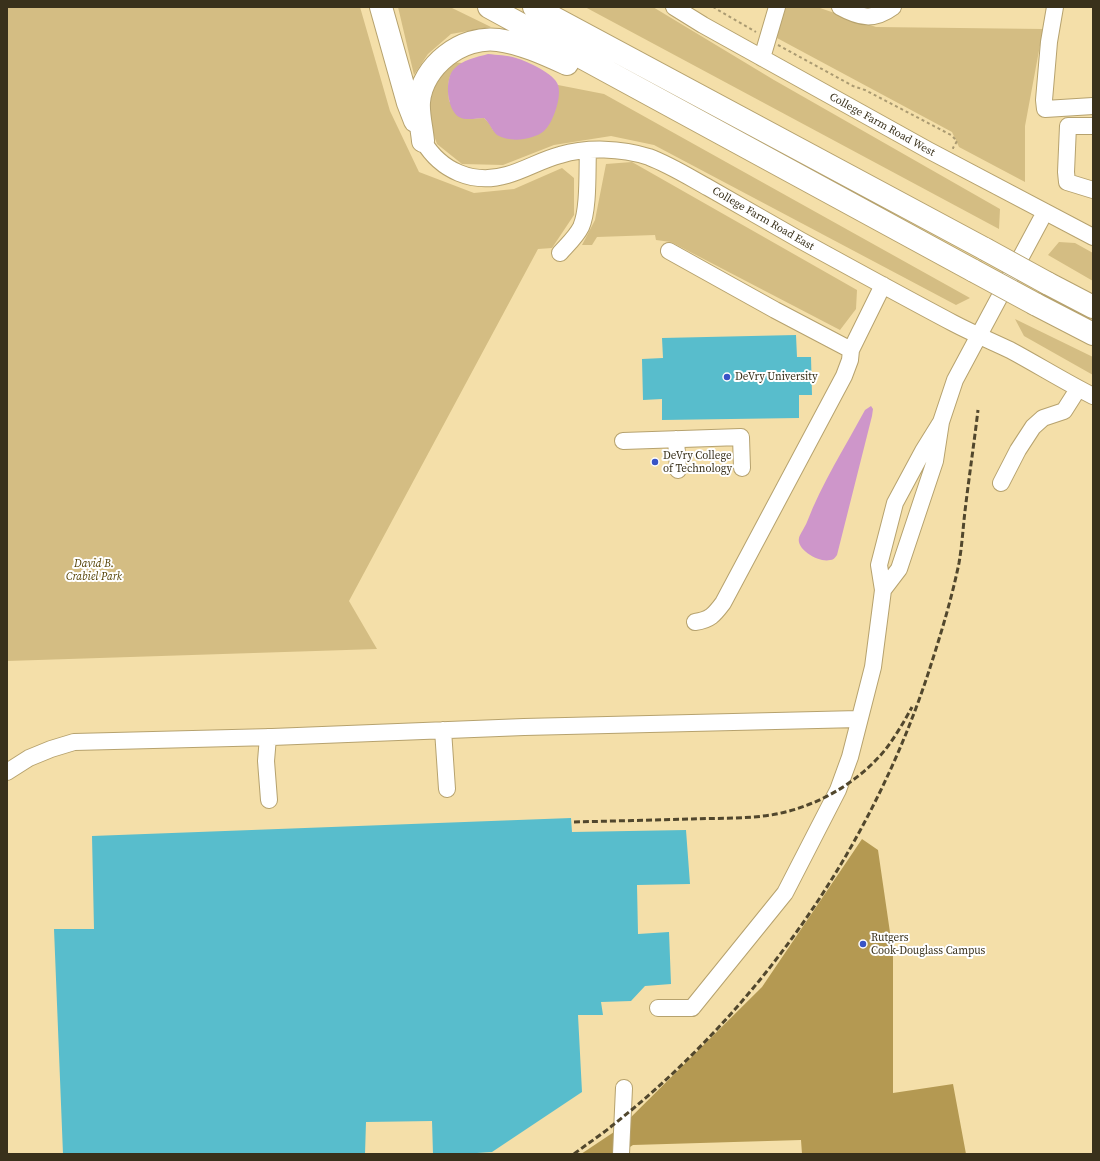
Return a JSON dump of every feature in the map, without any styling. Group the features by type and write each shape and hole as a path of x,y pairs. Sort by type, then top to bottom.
{"highway":[{"path":"381,7 408,103 423,141"},
{"path":"488,7 1093,334"},
{"path":"534,7 1093,307"},
{"path":"423,141 419,103 423,87 434,67 446,56 461,47 478,41 496,40 521,46 552,57 588,74 628,96 715,130"}],"street":[{"name":"College Farm Road West","path":"674,7 693,20 928,150 1093,237"},
{"path":"762,58 777,7"},
{"path":"840,7 868,17 879,16 893,7"},
{"path":"1055,7 1044,100 1045,109 1093,106"},
{"path":"1093,126 1068,126 1066,172 1067,182 1093,190"},
{"name":"College Farm Road East","path":"423,141 434,156 447,167 463,175 481,178 508,175 560,155 588,150 624,151 659,161 685,174 793,236 883,285 979,336 1010,350 1093,396"},
{"path":"560,253 578,232 583,220 586,204 588,150"},
{"path":"883,590 899,569 934,461 941,422 955,380 1045,212"},
{"path":"669,251 769,307 851,350"},
{"path":"695,622 705,621 714,615 724,603 844,376 850,360 851,350 883,285"},
{"path":"1001,483 1032,427 1043,418 1064,411 1078,389"},
{"path":"658,1008 692,1008 786,893 838,790 850,757 873,667 883,590 879,565 895,503 923,451 941,422"},
{"path":"623,441 741,437 742,468"},
{"path":"676,439 678,470"},
{"path":"7,772 29,758 74,742 268,737 524,727 859,719"},
{"path":"443,730 447,789"},
{"path":"268,737 266,761 269,800"},
{"path":"621,1154 624,1088"}],"path":[{"path":"714,7 853,86 865,90 950,135 957,142 953,148 960,151"}],"green space":[{"name":"David B. Crabiel Park","path":"7,7 360,7 390,111 419,172 474,193 514,189 562,168 574,178 574,215 552,248 538,249 349,601 377,649 7,661"},
{"path":"398,7 450,7 491,27 451,34 428,54 414,75"},
{"path":"585,7 653,7 774,80 1000,209 999,229"},
{"path":"783,7 817,7 876,27 1043,29 1025,126 1025,182 959,147 952,132 777,38"},
{"path":"449,62 463,63 457,67 449,79 449,101 466,119 484,118 493,130 544,130 556,109 558,85 604,94 970,298 956,305 654,145 611,136 554,145 503,165 462,164 437,144 427,116 432,92"},
{"path":"632,162 857,290 856,309 840,330 671,242 656,240 655,235 597,237 592,245 582,245 595,220 606,164"},
{"path":"1059,242 1075,243 1093,253 1093,281 1048,255"},
{"path":"1015,319 1093,357 1093,375 1024,336"}],"shaded area":[{"path":"488,54 509,56 521,60 540,68 556,81 559,90 558,103 551,122 544,131 534,137 515,140 508,139 497,135 484,118 465,119 459,117 455,113 448,94 451,74 461,63"},
{"path":"871,406 873,409 872,416 837,555 832,560 821,560 815,558 801,547 799,543 800,535 834,465 865,410"},
{"name":"Rutgers Cook-Douglass Campus","path":"862,839 878,850 893,953 893,1093 953,1084 966,1154 802,1154 801,1140 633,1145 619,1154 581,1154 620,1128 762,987"}],"building":[{"name":"DeVry University","path":"796,335 797,357 811,357 812,395 799,395 799,418 662,420 662,399 643,400 642,359 663,358 662,338"},
{"path":"571,818 572,832 686,830 690,884 637,885 638,934 669,932 671,984 645,986 631,1001 601,1002 603,1015 578,1015 582,1092 492,1152 433,1154 432,1121 366,1122 365,1154 63,1154 54,929 94,929 92,836"}],"railway":[{"path":"574,1154 608,1129 666,1080 715,1031 761,979 802,924 840,866 873,805 903,742 927,677 949,606 960,557 978,410"},
{"path":"574,822 751,817 787,812 803,807 834,793 861,774 885,750 903,724 912,707"}],"place":[{"name":"DeVry University","path":"727,377"},
{"name":"DeVry College of Technology","path":"655,462"},
{"name":"Rutgers Cook-Douglass Campus","path":"863,944"}]}
